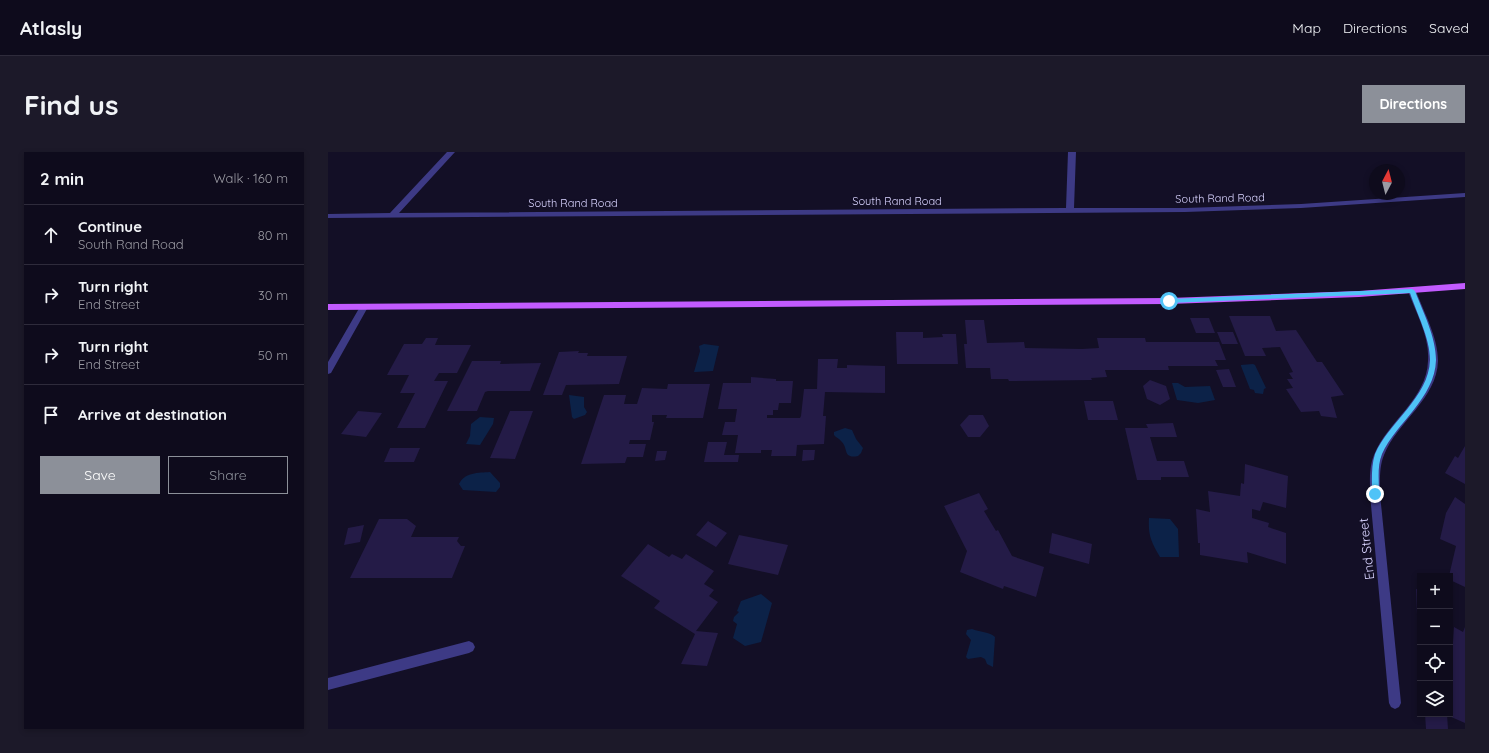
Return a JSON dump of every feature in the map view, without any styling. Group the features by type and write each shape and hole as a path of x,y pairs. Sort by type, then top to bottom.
{"main road":[{"path":"328,307 1169,301 1412,291 1465,286"}],"street":[{"path":"393,215 451,152"},
{"path":"1070,211 1072,152"},
{"name":"South Rand Road","path":"328,216 1070,211 1301,206 1465,195"},
{"name":"End Street","path":"1395,703 1375,494 1376,469 1378,456 1385,443 1419,399 1431,373 1433,360 1430,342 1412,291"},
{"path":"328,370 364,307"},
{"path":"328,684 469,647"}],"water":[{"path":"704,344 719,346 713,371 694,372 700,351 699,346"},
{"path":"1255,365 1266,388 1264,389 1263,394 1255,393 1254,390 1250,389 1241,366"},
{"path":"1172,383 1178,383 1185,387 1210,386 1215,400 1198,403 1177,400"},
{"path":"569,395 584,397 584,407 587,412 585,415 574,419 572,417"},
{"path":"480,417 494,418 493,424 480,445 466,444 470,436 471,424"},
{"path":"845,428 852,430 856,439 863,448 858,456 850,456 840,440 834,435 834,432"},
{"path":"490,472 500,483 500,487 496,492 463,490 459,484 468,475"},
{"path":"1149,518 1170,519 1178,529 1179,557 1160,557 1151,538"},
{"path":"761,594 772,603 761,642 745,646 733,638 737,624 733,621 734,617 739,612 737,611 741,601"},
{"path":"972,629 995,637 993,667 987,664 985,659 981,657 968,659 966,657 971,640 966,634 967,630"}],"building":[{"path":"1229,316 1270,316 1276,331 1296,330 1317,362 1322,362 1344,395 1331,397 1337,418 1321,416 1319,411 1301,412 1286,389 1293,388 1287,379 1293,379 1289,373 1293,372 1280,347 1262,348 1266,356 1245,356"},
{"path":"1190,318 1209,318 1215,333 1196,333"},
{"path":"965,320 984,320 987,343 1024,342 1025,348 1082,349 1099,348 1097,338 1145,338 1146,342 1219,342 1226,360 1215,360 1218,366 1168,366 1169,370 1105,370 1107,377 1091,378 1092,380 1009,381 1008,379 991,379 990,368 966,368 964,344 967,344"},
{"path":"896,332 923,332 923,338 943,337 942,334 956,334 958,364 897,364"},
{"path":"1217,332 1233,332 1238,344 1222,344"},
{"path":"426,338 438,338 435,345 471,345 457,373 439,373 434,381 448,381 425,428 397,428 415,393 400,393 409,375 387,375 404,344 422,344"},
{"path":"579,351 578,353 588,353 587,356 627,356 619,384 566,385 562,395 543,395 559,352"},
{"path":"818,359 838,359 837,368 847,368 847,365 885,366 885,393 825,392 823,416 826,416 824,444 797,445 796,456 771,456 772,450 761,450 761,453 735,453 738,435 722,435 725,422 735,422 737,409 718,409 723,383 751,383 751,377 776,379 776,381 793,381 791,403 779,403 778,410 773,410 773,415 767,415 767,418 800,418 804,389 817,389"},
{"path":"472,361 501,361 500,364 541,363 530,391 488,391 485,392 477,411 447,411"},
{"path":"1229,369 1236,387 1223,387 1216,370"},
{"path":"1150,380 1166,386 1170,399 1160,405 1147,399 1143,386"},
{"path":"668,384 710,384 703,418 666,418 667,415 652,415 652,422 654,422 650,440 630,440 629,444 646,444 643,457 627,457 625,463 581,464 604,395 626,395 624,404 637,404 642,388 667,389"},
{"path":"1084,401 1113,401 1118,420 1088,420"},
{"path":"358,411 382,413 366,437 341,434"},
{"path":"510,411 533,411 515,459 490,458"},
{"path":"969,415 983,415 989,426 980,437 968,437 960,425"},
{"path":"1173,423 1177,437 1150,437 1157,461 1184,461 1189,477 1161,477 1161,480 1137,480 1125,428 1148,428 1146,424"},
{"path":"708,442 727,442 724,455 739,455 738,462 704,462"},
{"path":"1465,446 1465,484 1445,473 1455,456 1458,458"},
{"path":"390,448 420,448 414,462 384,462"},
{"path":"803,450 815,450 814,460 802,461"},
{"path":"657,451 667,451 665,460 655,461"},
{"path":"1245,464 1288,476 1286,508 1263,502 1260,511 1252,509 1252,518 1269,523 1268,527 1286,533 1286,564 1247,552 1248,563 1200,555 1196,509 1210,512 1208,491 1240,496 1241,483 1244,484"},
{"path":"979,493 988,509 984,511 996,531 998,530 1012,556 1044,567 1036,597 1004,586 1003,589 960,572 967,551 944,506"},
{"path":"1455,497 1465,504 1465,587 1453,581 1453,573 1450,573 1456,546 1440,539 1446,513"},
{"path":"379,519 407,519 416,526 411,537 459,537 457,541 461,546 465,546 452,578 350,578"},
{"path":"708,521 727,533 716,547 696,535"},
{"path":"364,525 360,542 344,545 348,528"},
{"path":"1052,533 1092,544 1089,564 1049,553"},
{"path":"739,535 788,545 778,575 728,564"},
{"path":"648,544 669,557 672,554 682,559 686,554 714,571 704,584 714,590 709,596 718,602 696,631 718,633 707,666 681,664 695,634 654,608 660,601 621,576"},
{"path":"1416,589 1417,589 1417,615"},
{"path":"1454,627 1463,632 1465,627 1465,723 1451,717 1453,717"},
{"path":"1425,717 1447,717 1448,729 1426,729"}],"route":[{"path":"1169,301 1255,299 1412,291 1430,342 1433,360 1431,373 1419,399 1385,443 1378,456 1375,494"}]}
